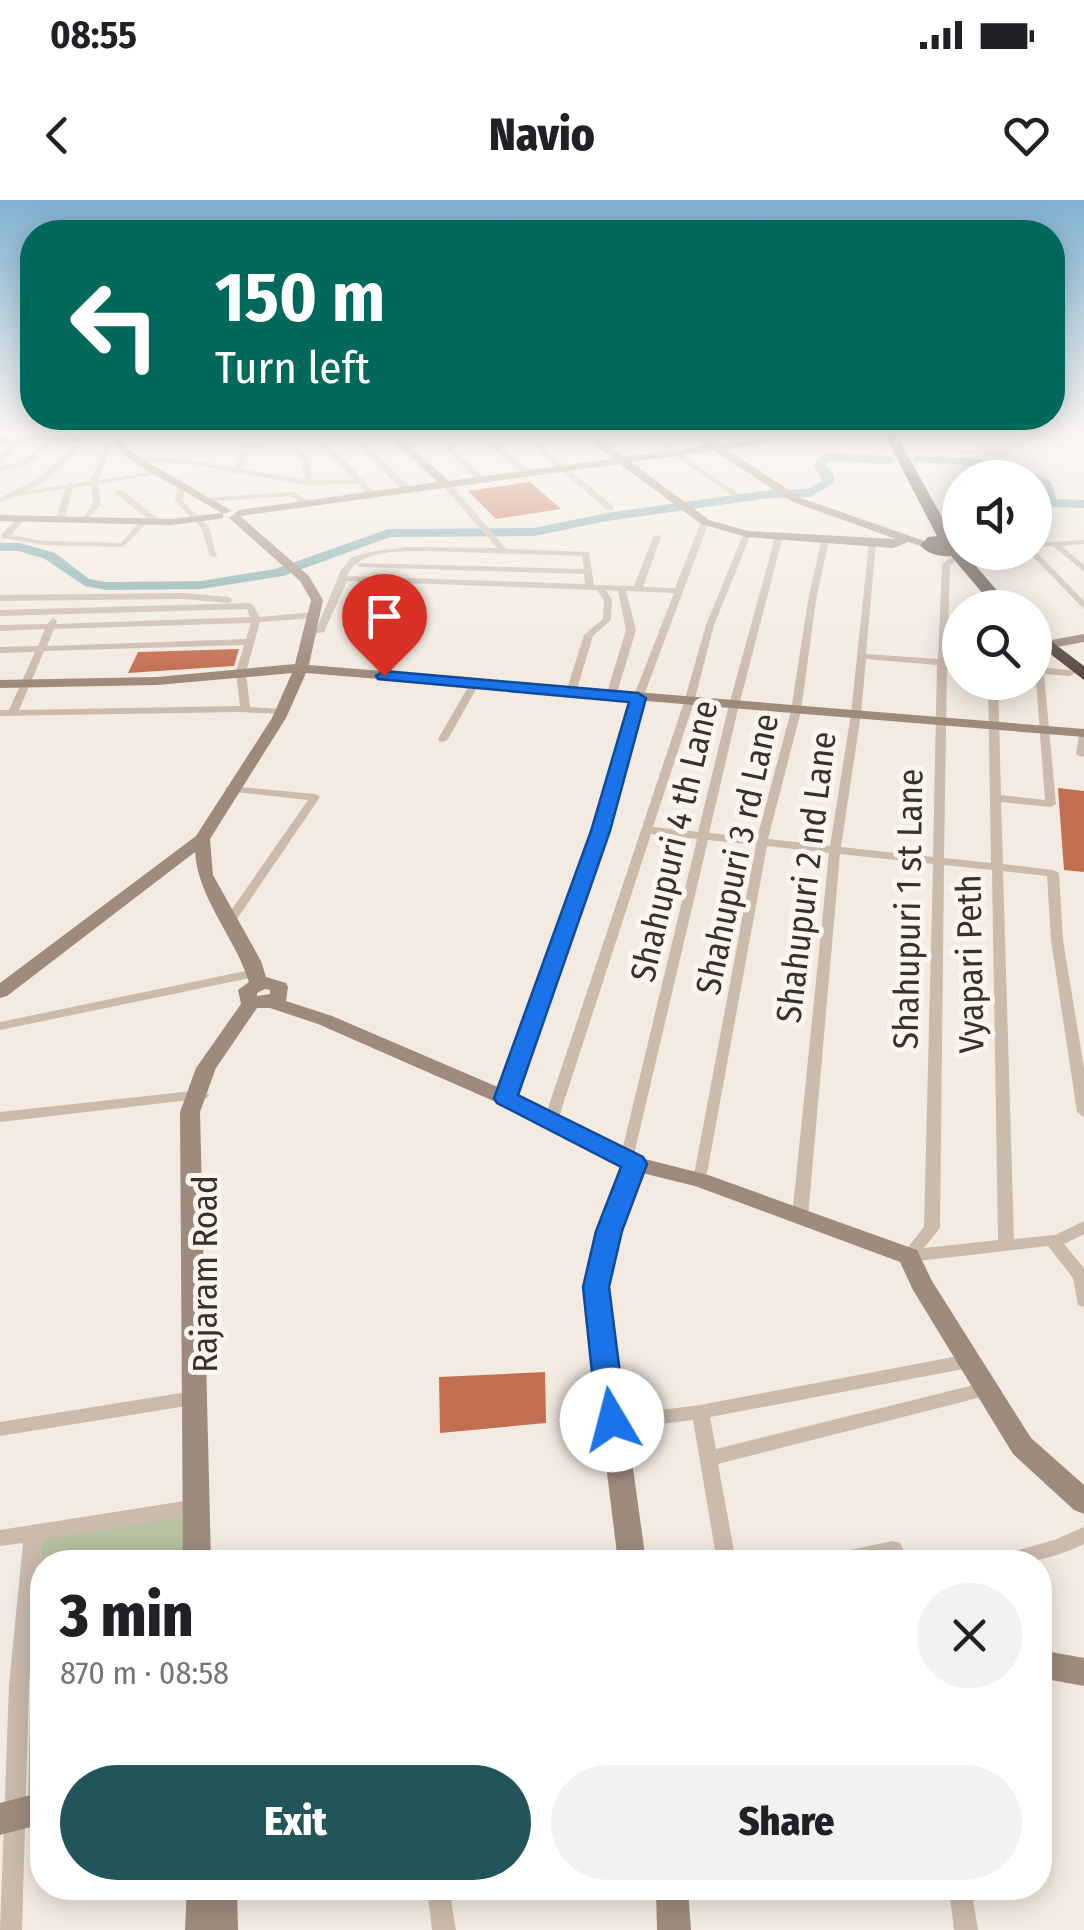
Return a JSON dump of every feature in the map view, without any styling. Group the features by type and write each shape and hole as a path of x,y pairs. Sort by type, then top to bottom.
{"highway":[{"path":"930,515 942,538"},
{"path":"968,570 987,590"},
{"path":"1052,655 1079,678"}],"street":[{"path":"60,520 61,515"},
{"path":"84,520 88,515"},
{"path":"143,515 150,522"},
{"path":"193,515 214,556"},
{"path":"0,518 150,522 226,515"},
{"path":"0,992 202,838 281,712 301,668 317,600 306,579 231,515"},
{"path":"473,515 502,548"},
{"path":"695,515 747,534 872,544 906,539"},
{"path":"838,515 906,539 942,546"},
{"path":"2,535 21,519"},
{"path":"505,1098 600,831 638,698 701,519"},
{"path":"2,535 44,544 124,545 150,522"},
{"path":"550,1120 689,702 710,624 747,534"},
{"name":"Shahupuri 4 th Lane","path":"631,1161 734,705 780,536"},
{"path":"638,588 657,537"},
{"path":"570,692 591,632 607,620 608,600 589,572 586,554 572,538"},
{"name":"Shahupuri 3 rd Lane","path":"700,1180 762,842 796,711 825,540"},
{"path":"1055,544 1084,542"},
{"name":"Shahupuri 2 nd Lane","path":"800,1217 834,850 856,714 872,544"},
{"path":"1055,544 1084,569"},
{"path":"310,634 320,630 331,614 348,564 359,558 410,551 502,548 586,554"},
{"path":"348,564 589,572"},
{"path":"1049,570 1084,606"},
{"path":"343,580 678,591"},
{"path":"611,696 631,630 621,587"},
{"path":"0,598 183,596 223,598 250,606"},
{"path":"13,713 64,597"},
{"path":"0,613 250,606"},
{"path":"244,710 241,672 256,620 250,606"},
{"path":"0,628 314,615"},
{"path":"1052,641 1084,638"},
{"path":"0,650 249,642"},
{"path":"862,656 942,662"},
{"name":"Shahupuri 1 st Lane","path":"909,1256 932,1228 942,662"},
{"path":"0,684 157,680 301,668 796,711 994,723 1084,734 1081,754"},
{"path":"1052,674 1079,678"},
{"path":"443,740 474,684"},
{"name":"Vyapari Peth","path":"994,700 1006,1244"},
{"path":"996,798 1051,804 1041,700"},
{"path":"0,713 281,712"},
{"path":"229,922 315,796 230,790"},
{"path":"647,830 1053,874 1057,940 1084,1112"},
{"path":"202,838 205,874 252,961 264,993"},
{"path":"199,1550 201,1506 194,1398 195,1218 190,1112 264,993"},
{"path":"0,1026 264,993 505,1098 631,1161 700,1180 909,1256 1056,1242 1084,1227"},
{"path":"0,1118 198,1094"},
{"name":"Rajaram Road","path":"198,1094 209,1228 201,1506 208,1550"},
{"path":"630,1550 596,1287 631,1161"},
{"path":"1056,1242 1080,1276 1084,1300"},
{"path":"909,1256 1022,1446 1084,1502"},
{"path":"614,1424 700,1412 969,1361"},
{"path":"708,1460 986,1388"},
{"path":"0,1429 194,1398"},
{"path":"700,1412 724,1550"},
{"path":"0,1538 201,1506"},
{"path":"32,1550 33,1533"},
{"path":"1051,1550 1084,1534"},
{"path":"888,1550 892,1549"},
{"path":"10,1930 20,1814 20,1685 30,1568"},
{"path":"1052,1666 1084,1672"},
{"path":"202,1900 202,1930"},
{"path":"221,1900 221,1930"},
{"path":"440,1900 444,1930"},
{"path":"673,1900 674,1930"},
{"path":"962,1900 966,1930"}],"green space":[{"path":"192,1515 193,1550 41,1550 42,1539"},
{"path":"30,1712 30,1801 28,1801"}],"building":[{"path":"492,515 524,515 496,519"},
{"path":"239,649 234,666 128,673 138,652"},
{"path":"1058,788 1084,791 1084,872 1064,870"},
{"path":"545,1372 546,1423 440,1433 439,1377"}],"waterway":[{"path":"0,547 20,547 50,556 85,582 107,586 201,585 278,573 388,533 534,532 623,515"}],"route":[{"path":"384,676 638,698 600,831 505,1098 635,1164 609,1231 596,1287 612,1420"}]}
